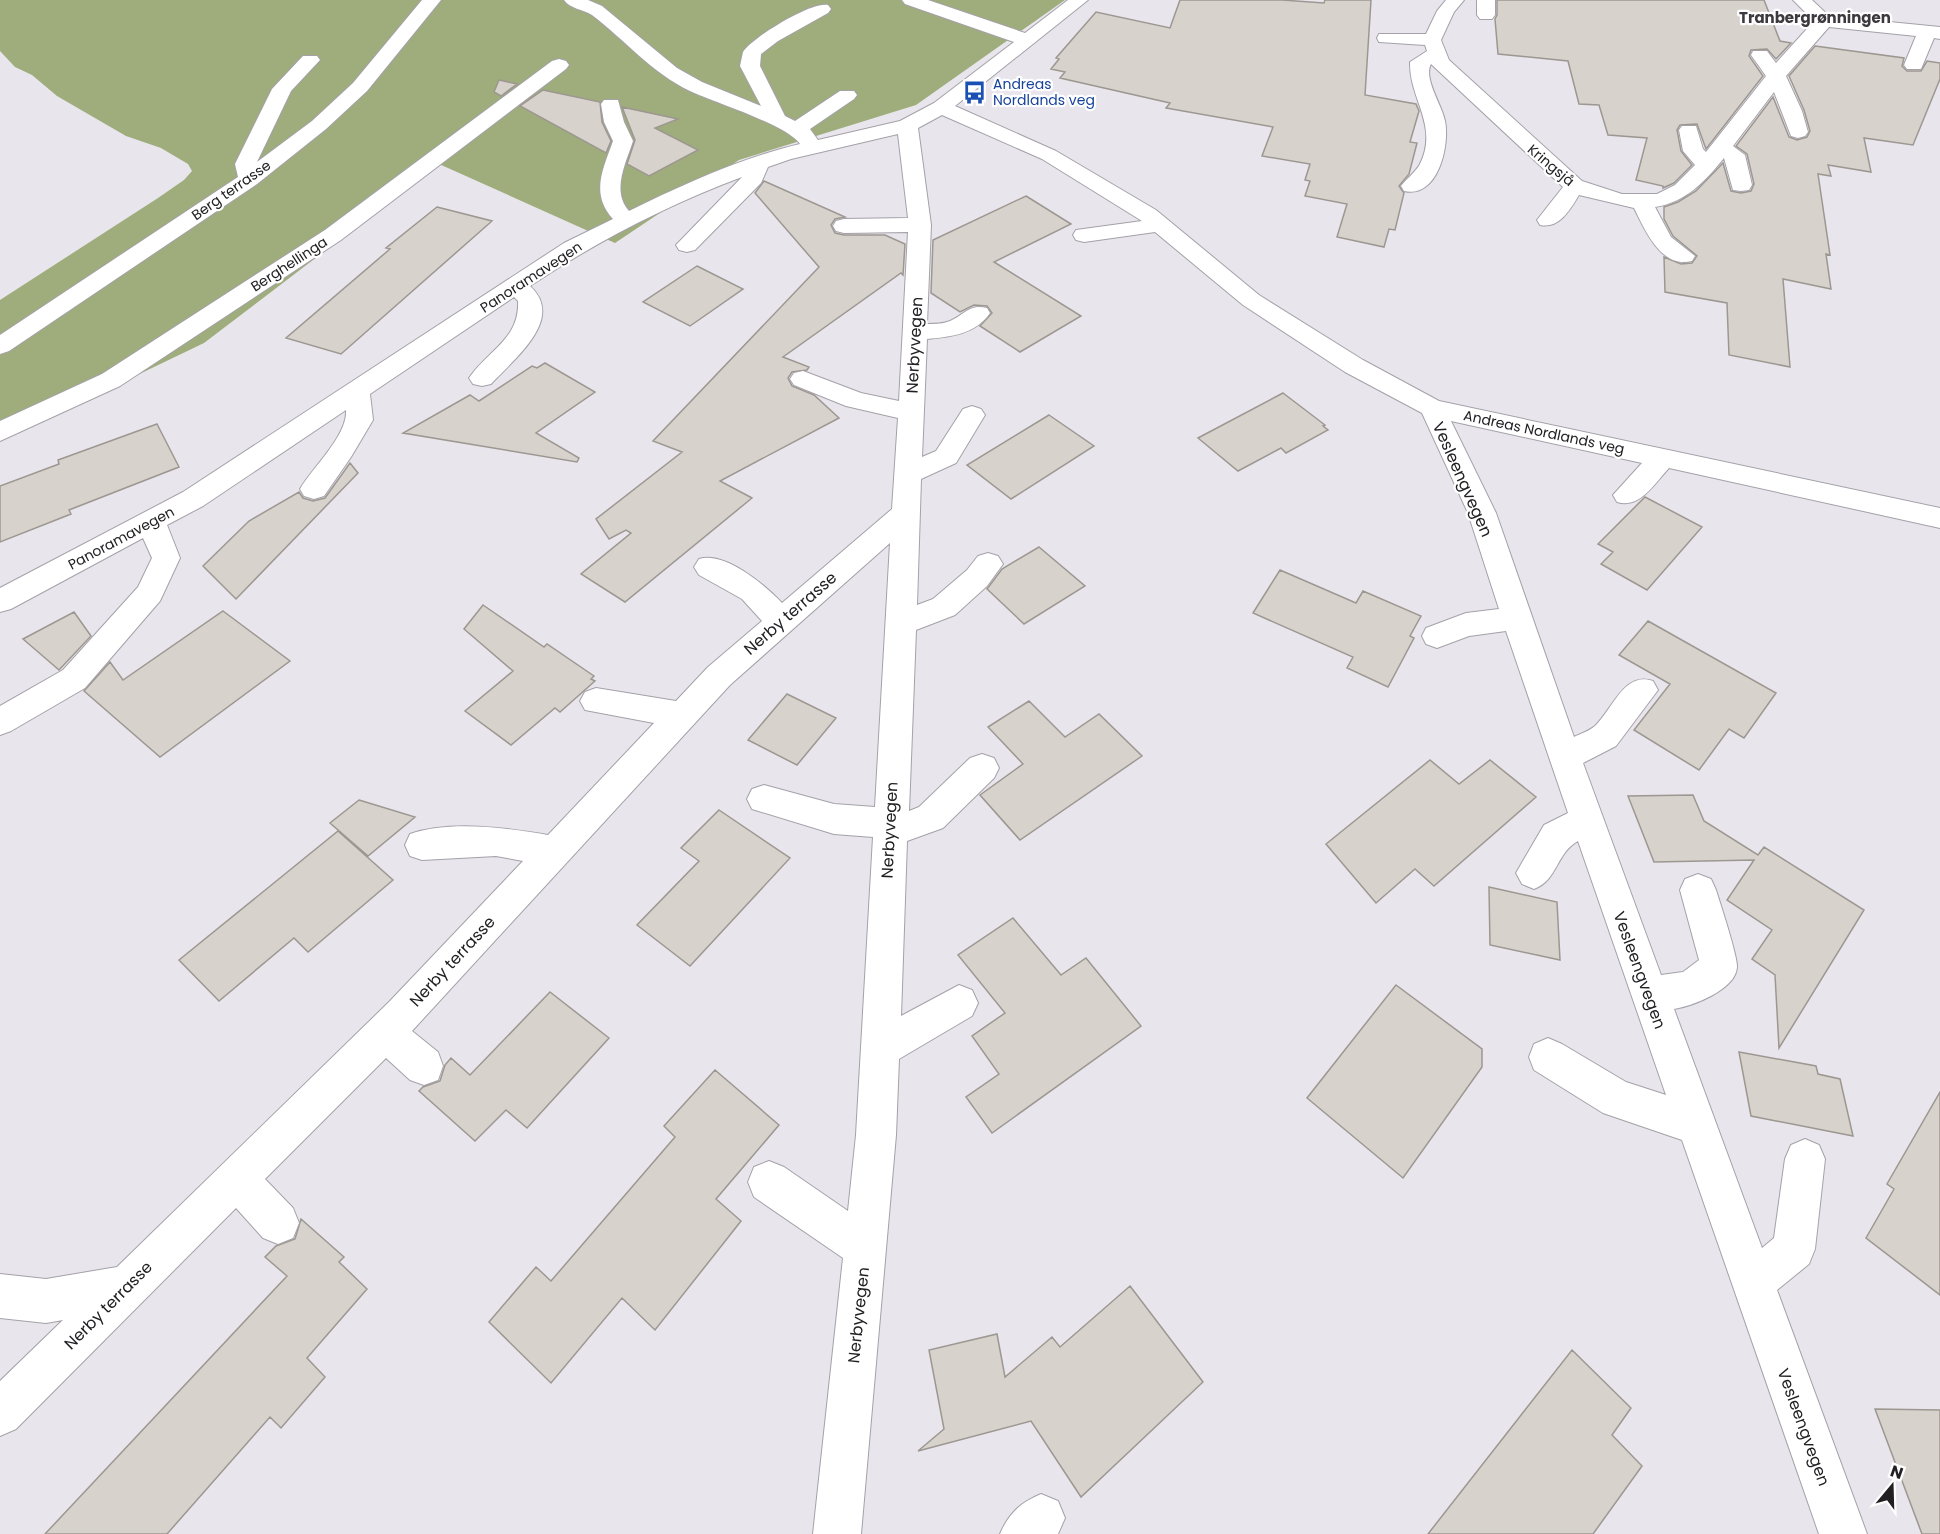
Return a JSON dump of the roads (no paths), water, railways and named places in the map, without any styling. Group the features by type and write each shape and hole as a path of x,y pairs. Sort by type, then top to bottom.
{"street":[{"name":"Berg terrasse","path":"0,346 249,178 319,125 360,87 432,0"},
{"path":"573,0 596,10 676,75 695,86 776,119 805,135 813,148"},
{"path":"911,0 987,28 1028,40"},
{"path":"1412,186 1424,177 1434,162 1436,134 1433,112 1419,77 1420,63 1434,47 1446,11 1455,0"},
{"path":"1802,0 1824,21 1933,32"},
{"path":"776,119 770,102 750,66 752,52 771,37 822,9"},
{"name":"Panoramavegen","path":"0,601 193,499 572,248 690,189 785,154 907,126 941,107 1028,40 1070,13"},
{"name":"Kringsjå","path":"1434,47 1440,63 1574,186 1599,196 1642,203 1673,196 1706,164 1776,76 1824,21"},
{"path":"1914,65 1914,58 1925,39 1933,32"},
{"path":"1386,38 1434,47"},
{"path":"1760,55 1776,76 1792,111 1798,132"},
{"path":"249,178 246,164 282,88 310,60"},
{"name":"Berghellinga","path":"0,432 111,380 333,235 559,64"},
{"path":"796,130 817,113 847,95"},
{"path":"611,104 614,122 622,141 608,183 614,210 627,220"},
{"name":"Andreas Nordlands veg","path":"941,107 1049,155 1059,172 1158,224 1251,300 1341,357 1432,408 1940,518"},
{"name":"Nerbyvegen","path":"837,1534 876,1135 889,828 920,225 907,126"},
{"path":"1689,130 1693,151 1706,164"},
{"path":"1720,147 1735,155 1741,185"},
{"path":"687,245 753,177 759,164"},
{"path":"1548,220 1574,186"},
{"path":"1642,203 1662,241 1684,256"},
{"path":"1084,235 1140,229 1158,224"},
{"path":"844,226 920,225"},
{"path":"482,378 521,337 531,316 530,299 516,286"},
{"path":"915,333 954,329 978,313"},
{"path":"1318,371 1341,357"},
{"path":"803,379 855,400 911,411"},
{"path":"315,489 342,451 360,420 357,392"},
{"name":"Vesleengvegen","path":"1432,408 1482,513 1649,995 1843,1534"},
{"path":"908,474 946,457 972,415"},
{"path":"1627,495 1663,458"},
{"name":"Nerby terrasse","path":"0,1413 383,1034 718,676 906,513"},
{"path":"0,722 74,679 150,593 166,558 151,522"},
{"path":"900,624 944,607 977,578 988,564"},
{"path":"709,567 752,591 781,621"},
{"path":"1437,636 1466,625 1517,618"},
{"path":"1565,757 1605,737 1642,690"},
{"path":"596,701 682,715"},
{"path":"764,799 834,819 889,828 931,818 982,768"},
{"path":"1534,873 1556,837 1587,819"},
{"path":"422,845 496,841 555,851"},
{"path":"1649,995 1692,988 1719,967 1698,890"},
{"path":"880,1049 959,1003"},
{"path":"383,1034 406,1048 424,1066"},
{"path":"1548,1057 1617,1099 1696,1125"},
{"path":"1752,1283 1794,1249 1805,1159"},
{"path":"237,1178 278,1223"},
{"path":"769,1182 865,1248"},
{"path":"0,1296 46,1301 127,1287"}],"place":[{"name":"Andreas Nordlands veg","path":"975,92"}],"district":[{"name":"Tranbergrønningen","path":"1815,18"}]}
